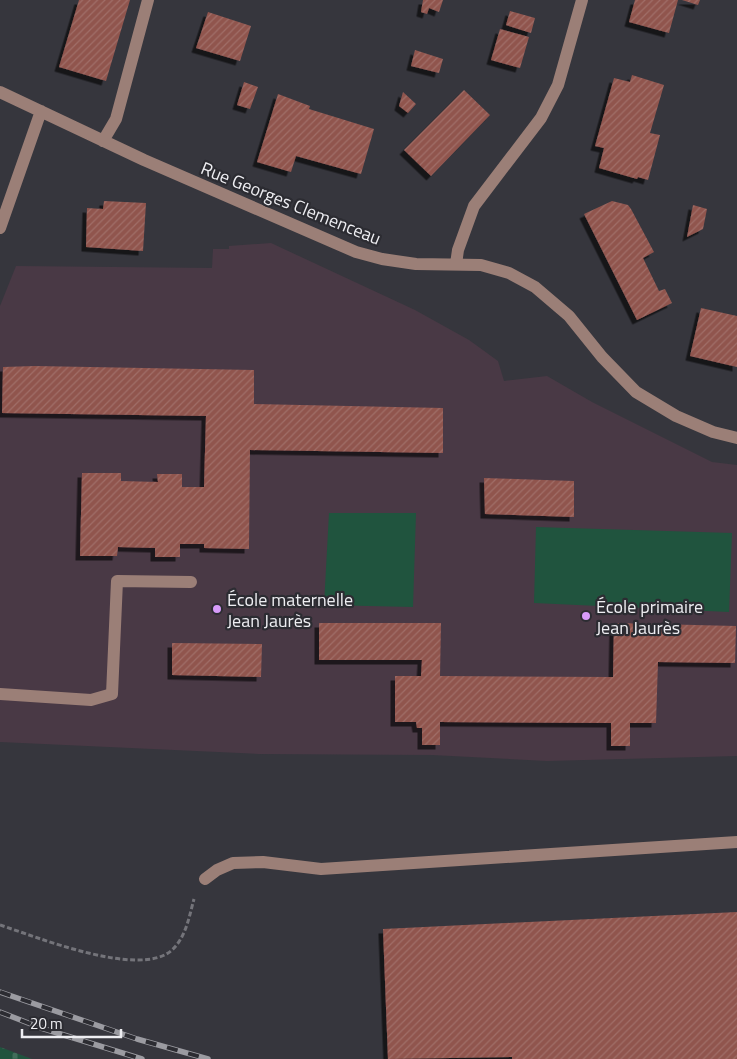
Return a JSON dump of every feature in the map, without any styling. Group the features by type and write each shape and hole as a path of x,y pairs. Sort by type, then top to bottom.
{"street":[{"path":"103,141 116,120 148,0"},
{"path":"456,264 458,250 474,206 541,118 558,85 582,0"},
{"name":"Rue Georges Clemenceau","path":"0,92 103,141 356,252 382,259 416,264 481,266 494,268 509,274 535,287 569,316 602,357 636,392 676,416 713,432 737,438"},
{"path":"0,228 41,111"},
{"path":"0,694 91,700 112,694 117,581 191,582"},
{"path":"205,879 217,870 233,863 263,862 321,869 737,842"}],"path":[{"path":"0,925 109,958 140,961 161,958 172,950 184,935 196,894 205,879"}],"shaded area":[{"name":"École maternelle Jean Jaurès","path":"271,243 415,310 469,340 498,361 504,381 547,376 592,402 712,462 737,465 737,756 547,761 432,755 259,754 0,742 0,306 16,266 212,268 213,249 229,249 229,246"}],"green space":[{"path":"329,513 416,513 413,607 324,605"},
{"path":"536,527 732,533 729,612 534,603"},
{"path":"0,1047 32,1059 0,1059"}],"building":[{"path":"79,0 130,0 106,81 59,67"},
{"path":"423,0 443,0 439,12 429,8 427,14 421,12"},
{"path":"635,0 678,0 669,33 629,22"},
{"path":"682,0 700,0 698,5"},
{"path":"510,11 535,18 531,33 506,25"},
{"path":"208,12 251,26 240,61 196,48"},
{"path":"500,29 529,37 520,68 491,60"},
{"path":"415,50 443,59 439,73 411,66"},
{"path":"632,75 664,85 650,133 660,135 648,180 638,177 637,179 599,168 604,148 595,146 614,78 630,82"},
{"path":"244,82 258,87 250,109 237,105"},
{"path":"464,90 490,115 431,176 404,150"},
{"path":"403,92 416,104 408,113 399,106"},
{"path":"278,94 310,106 309,109 374,129 361,174 296,156 291,172 257,162"},
{"path":"104,201 146,203 143,251 86,247 87,208 103,209"},
{"path":"612,201 628,205 631,209 654,252 643,258 659,291 665,289 672,303 637,320 584,214"},
{"path":"693,205 707,209 703,229 687,237"},
{"path":"701,308 737,316 737,367 690,356"},
{"path":"3,367 254,370 254,404 443,408 443,453 250,450 249,549 204,548 204,544 180,544 180,557 155,557 155,548 118,547 117,556 80,556 82,473 121,473 121,481 158,482 157,474 182,474 182,487 204,487 206,416 2,413"},
{"path":"484,478 574,481 574,517 485,514"},
{"path":"319,623 441,623 440,676 613,677 614,623 736,626 735,663 658,662 656,723 630,723 630,746 611,746 611,723 440,722 440,745 422,745 422,728 417,728 416,722 395,722 395,676 421,676 422,660 319,660"},
{"path":"172,643 262,644 261,677 172,675"},
{"path":"737,912 737,1059 512,1059 512,1057 388,1059 383,929"}],"railway":[{"path":"0,992 137,1039 208,1059"},
{"path":"0,1012 41,1028 142,1059"}],"place":[{"name":"École maternelle Jean Jaurès","path":"217,609"},
{"name":"École primaire Jean Jaurès","path":"586,616"}]}
